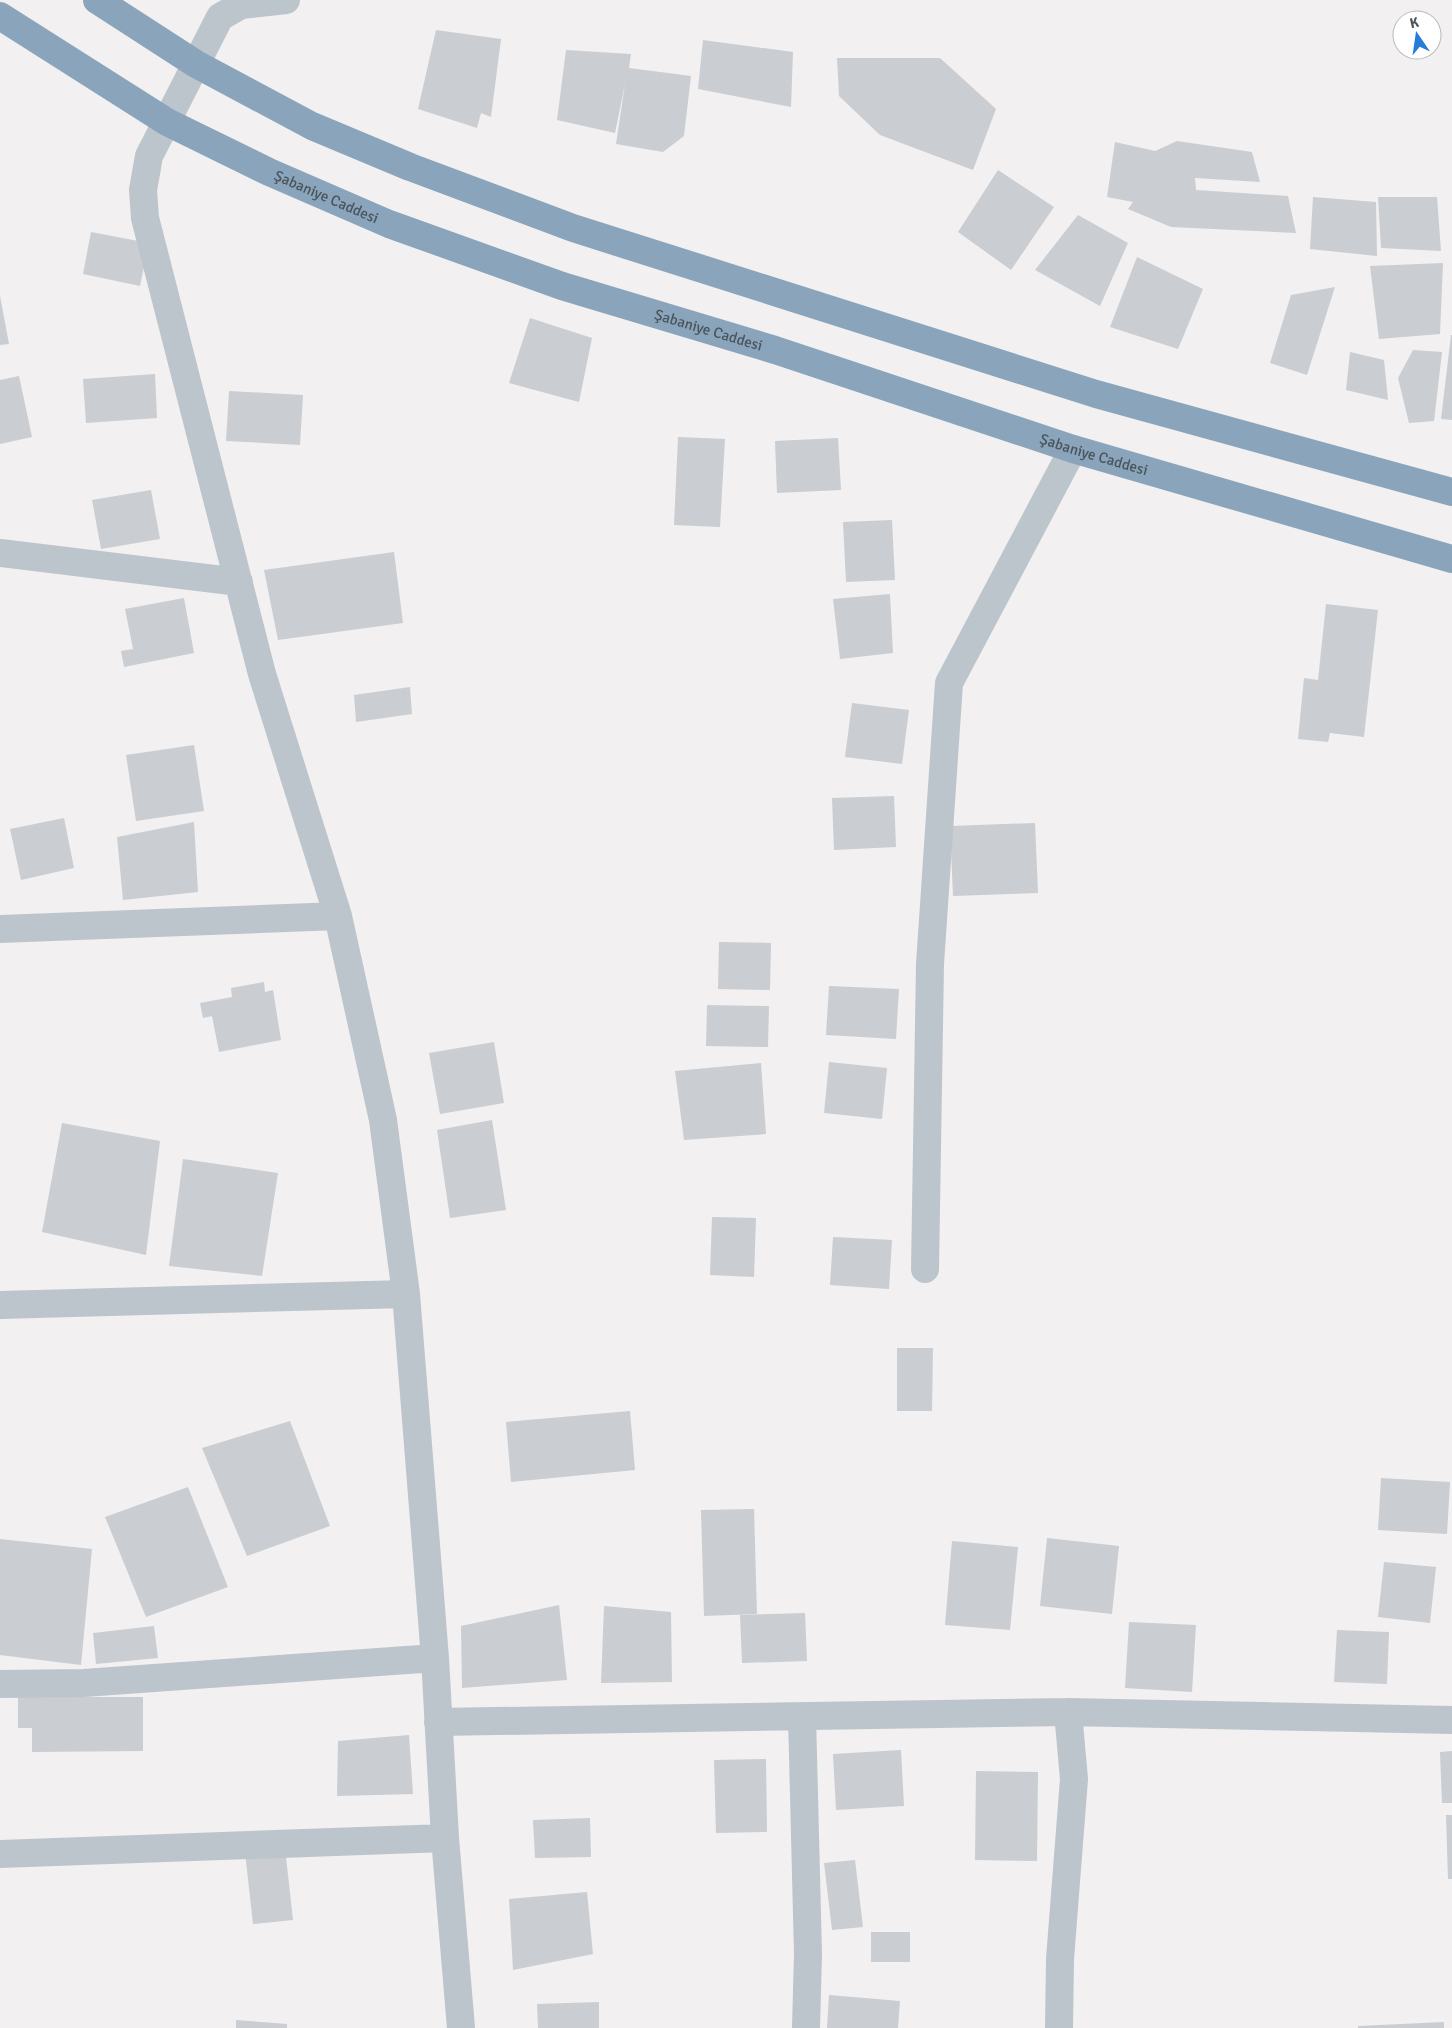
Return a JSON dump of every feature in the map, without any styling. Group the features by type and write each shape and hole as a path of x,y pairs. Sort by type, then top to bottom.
{"highway":[{"path":"97,0 196,64 312,126 410,167 573,228 1096,394 1452,492"},
{"name":"Şabaniye Caddesi","path":"0,16 167,122 269,172 389,224 562,286 775,350 1073,449 1452,558"}],"street":[{"path":"286,0 241,5 220,17 149,156 143,190 145,218 262,674 338,916 383,1120 406,1294 435,1658 445,1838 461,2028"},
{"path":"925,1269 930,964 949,683 1073,449"},
{"path":"0,553 239,582"},
{"path":"0,929 338,916"},
{"path":"0,1305 406,1294"},
{"path":"0,1684 84,1683 435,1658"},
{"path":"438,1722 1068,1712 1452,1720"},
{"path":"1059,2028 1060,1959 1074,1780 1068,1712"},
{"path":"802,1716 808,1954 806,2028"},
{"path":"0,1854 445,1838"}],"building":[{"path":"436,30 501,39 491,117 481,113 477,128 418,109"},
{"path":"703,40 793,52 791,107 698,89"},
{"path":"566,50 631,54 629,68 691,76 684,136 663,152 616,144 625,84 615,133 557,120"},
{"path":"837,58 940,58 996,109 973,170 880,135 839,96"},
{"path":"1177,141 1252,152 1260,182 1195,178 1196,190 1288,196 1296,233 1171,227 1128,209 1133,202 1107,197 1115,142 1155,151"},
{"path":"998,170 1054,207 1011,270 958,232"},
{"path":"1313,197 1376,202 1377,256 1310,249"},
{"path":"1378,197 1437,197 1441,251 1381,248"},
{"path":"1078,215 1128,243 1100,306 1035,270"},
{"path":"91,232 149,243 140,286 83,274"},
{"path":"1137,257 1203,289 1178,349 1110,327"},
{"path":"1443,263 1440,334 1379,339 1370,266"},
{"path":"1335,287 1307,375 1270,363 1291,295"},
{"path":"0,296 9,344 0,345"},
{"path":"530,318 592,338 579,402 509,383"},
{"path":"1452,335 1452,420 1441,419"},
{"path":"1413,350 1442,352 1434,421 1409,423 1398,378"},
{"path":"1350,352 1384,360 1388,400 1346,390"},
{"path":"155,374 157,418 86,423 83,379"},
{"path":"19,376 32,437 0,444 0,380"},
{"path":"229,391 303,395 300,445 226,441"},
{"path":"678,437 725,439 720,527 674,525"},
{"path":"838,438 841,490 777,493 775,441"},
{"path":"151,490 160,539 101,549 92,500"},
{"path":"892,520 895,580 846,582 843,522"},
{"path":"394,552 403,623 278,640 264,570"},
{"path":"890,594 893,653 840,659 833,599"},
{"path":"184,598 194,653 124,667 121,651 133,649 125,609"},
{"path":"1326,604 1378,610 1364,737 1330,733 1328,742 1298,739 1304,678 1318,680"},
{"path":"410,687 412,714 356,722 354,695"},
{"path":"852,703 909,710 902,764 845,757"},
{"path":"194,745 204,811 136,821 126,755"},
{"path":"894,796 896,847 834,850 832,798"},
{"path":"64,818 74,868 21,880 10,829"},
{"path":"194,822 198,892 123,900 117,837"},
{"path":"1035,823 1038,893 953,896 950,826"},
{"path":"719,942 771,943 770,990 718,989"},
{"path":"264,982 265,992 273,990 281,1040 219,1052 212,1016 203,1018 200,1003 232,997 231,988"},
{"path":"829,986 899,989 896,1039 826,1035"},
{"path":"707,1005 769,1006 768,1047 706,1046"},
{"path":"494,1042 504,1103 440,1114 429,1053"},
{"path":"829,1062 887,1068 882,1119 824,1113"},
{"path":"761,1063 766,1134 684,1140 675,1071"},
{"path":"492,1120 506,1210 450,1218 437,1130"},
{"path":"62,1123 160,1141 146,1255 42,1232"},
{"path":"183,1159 278,1173 262,1276 169,1266"},
{"path":"712,1217 756,1218 754,1277 710,1275"},
{"path":"833,1237 892,1240 889,1289 830,1285"},
{"path":"897,1348 933,1348 932,1411 897,1411"},
{"path":"630,1411 635,1470 511,1482 506,1422"},
{"path":"290,1421 330,1526 247,1556 202,1448"},
{"path":"1381,1478 1450,1482 1447,1534 1378,1530"},
{"path":"188,1487 228,1587 146,1617 105,1517"},
{"path":"754,1509 757,1614 704,1616 701,1510"},
{"path":"1047,1538 1119,1546 1112,1614 1040,1606"},
{"path":"0,1539 92,1549 81,1665 0,1655"},
{"path":"952,1541 1018,1547 1010,1630 945,1625"},
{"path":"1384,1562 1436,1567 1430,1623 1378,1617"},
{"path":"559,1605 567,1680 462,1688 461,1626"},
{"path":"604,1606 671,1612 672,1682 601,1683"},
{"path":"805,1613 807,1661 742,1663 740,1615"},
{"path":"1129,1622 1196,1625 1192,1692 1125,1688"},
{"path":"154,1626 158,1658 96,1664 93,1633"},
{"path":"1337,1630 1389,1632 1387,1684 1334,1682"},
{"path":"18,1697 143,1697 143,1751 32,1752 32,1728 18,1728"},
{"path":"409,1735 413,1794 337,1796 338,1741"},
{"path":"901,1750 904,1806 836,1810 833,1754"},
{"path":"1452,1751 1452,1803 1442,1803 1440,1752"},
{"path":"766,1759 767,1832 716,1833 714,1760"},
{"path":"976,1771 1038,1772 1037,1861 975,1860"},
{"path":"1446,1815 1452,1815 1452,1879 1448,1879"},
{"path":"590,1818 591,1857 535,1858 533,1820"},
{"path":"285,1848 293,1920 253,1924 245,1852"},
{"path":"855,1860 863,1927 832,1930 824,1863"},
{"path":"587,1892 593,1954 513,1970 509,1899"},
{"path":"871,1932 910,1932 910,1962 871,1962"},
{"path":"829,1995 900,2001 898,2028 827,2028"},
{"path":"599,2002 599,2028 538,2028 537,2004"},
{"path":"236,2020 287,2024 287,2028 236,2028"},
{"path":"1444,2022 1444,2028 1358,2028 1358,2026"}]}
